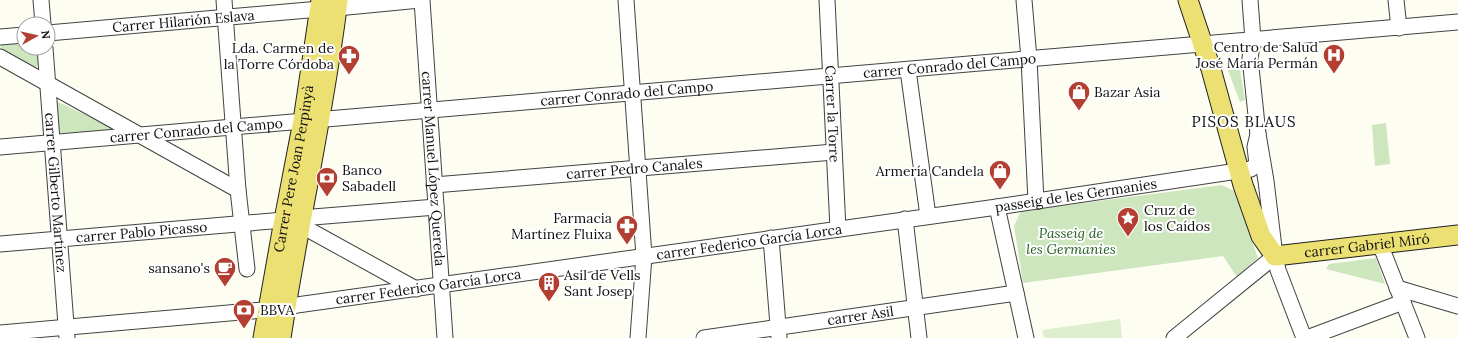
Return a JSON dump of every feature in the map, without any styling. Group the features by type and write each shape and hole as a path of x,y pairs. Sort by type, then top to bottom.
{"main road":[{"path":"1188,0 1211,69 1243,185 1261,236 1275,256"},
{"name":"Carrer Pere Joan Perpinyà","path":"263,338 277,309 295,221 329,4"},
{"name":"carrer Gabriel Miró","path":"1275,256 1458,235"},
{"name":"Carrer Pere Joan Perpinyà","path":"277,309 281,338"}],"street":[{"path":"41,0 42,16"},
{"path":"224,0 238,190 247,269"},
{"name":"Carrer Hilarión Eslava","path":"56,32 225,17 329,4 421,0"},
{"name":"carrer Manuel López Quereda","path":"421,0 445,338"},
{"path":"626,0 644,256 638,338"},
{"name":"Carrer la Torre","path":"827,0 838,229"},
{"path":"1024,0 1029,59 1036,201"},
{"path":"1250,0 1253,40 1250,58 1258,134 1266,181 1275,256 1278,270 1304,338"},
{"path":"1396,0 1399,28"},
{"name":"carrer Conrado del Campo","path":"0,147 1458,22"},
{"path":"0,37 16,36"},
{"name":"carrer Gilberto Martínez","path":"45,56 67,333"},
{"path":"0,58 238,190"},
{"path":"908,70 928,216"},
{"name":"passeig de les Germanies","path":"1026,338 997,206 1251,169 1257,164 1255,147 1258,134"},
{"name":"carrer Pedro Canales","path":"434,185 834,152"},
{"name":"carrer Federico García Lorca","path":"0,333 67,333 277,309 300,304 416,289 997,206"},
{"name":"carrer Pablo Picasso","path":"0,244 242,223 295,221 436,207"},
{"path":"905,219 919,338"},
{"path":"295,221 416,289"},
{"path":"771,238 778,333"},
{"path":"1380,244 1417,338"},
{"path":"1174,338 1189,333 1275,256"},
{"name":"carrer Asil","path":"704,338 778,333 915,308 1016,293"},
{"path":"1307,338 1400,295 1458,306"}],"green space":[{"path":"16,41 16,56 38,56 39,65 34,68 0,50 2,42"},
{"path":"1239,64 1245,100 1240,102 1226,65"},
{"path":"56,101 112,127 113,131 58,135"},
{"path":"1386,123 1390,164 1375,166 1372,125"},
{"name":"Passeig de les Germanies","path":"1222,185 1234,191 1258,258 1237,277 1223,256 1023,283 1014,226 1021,211"},
{"path":"1376,258 1385,284 1326,269 1329,264"},
{"path":"1120,319 1122,338 1044,338 1042,330"}],"place":[{"name":"Centro de Salud José María Permán","path":"1334,74"},
{"name":"Lda. Carmen de la Torre Córdoba","path":"349,76"},
{"name":"Bazar Asia","path":"1079,112"},
{"name":"Armería Candela","path":"1000,190"},
{"name":"Banco Sabadell","path":"327,198"},
{"name":"Cruz de los Caídos","path":"1128,238"},
{"name":"Farmacia Martínez Fluixa","path":"627,246"},
{"name":"sansano's","path":"225,288"},
{"name":"Asil de Vells Sant Josep","path":"549,302"},
{"name":"BBVA","path":"244,330"}],"district":[{"name":"PISOS BLAUS","path":"1244,122"}]}
